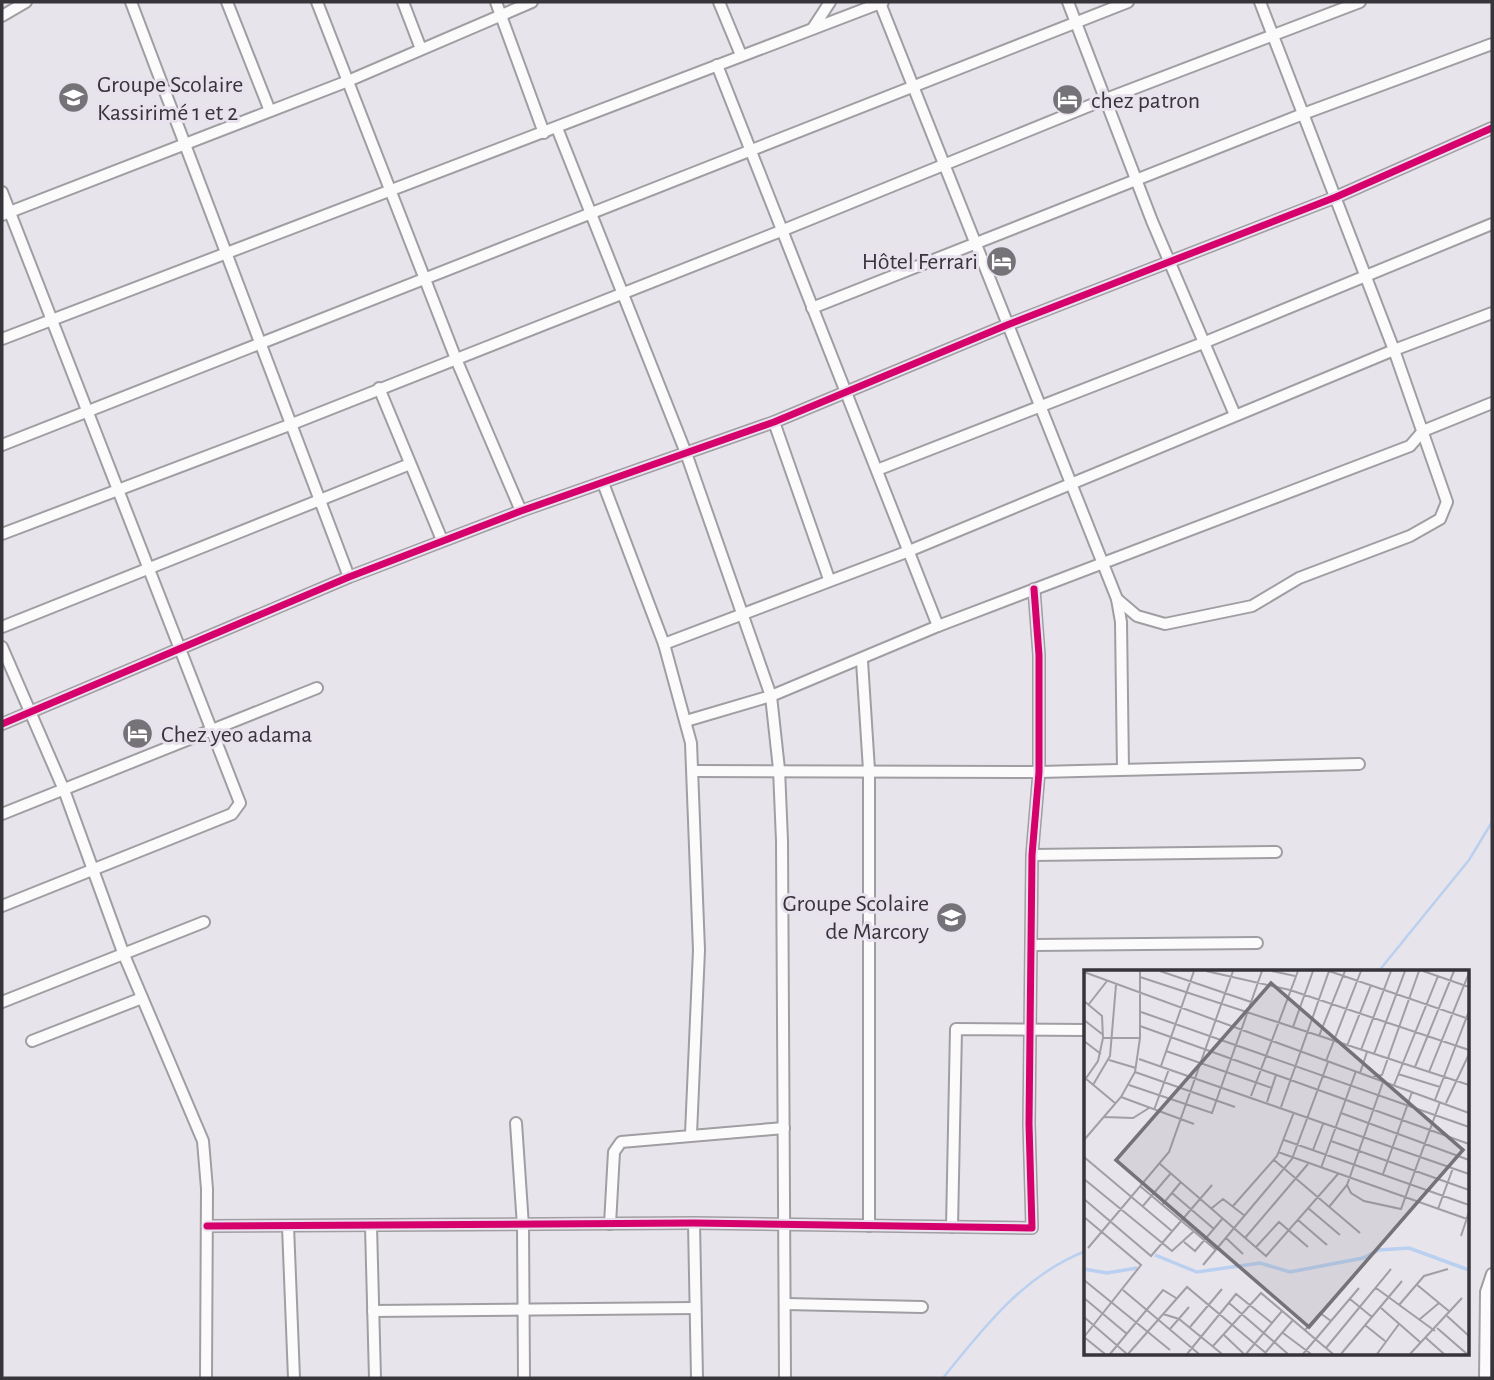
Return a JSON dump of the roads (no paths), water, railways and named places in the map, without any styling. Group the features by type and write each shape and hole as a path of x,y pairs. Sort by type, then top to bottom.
{"street":[{"path":"2,16 26,2"},
{"path":"131,2 349,577"},
{"path":"227,2 270,111"},
{"path":"317,2 456,359 521,511"},
{"path":"404,2 421,49"},
{"path":"496,2 544,133"},
{"path":"6,213 348,81 532,2"},
{"path":"719,2 741,55"},
{"path":"813,28 830,2"},
{"path":"2,340 881,2 1117,599 1121,622 1123,769"},
{"path":"1068,2 1136,182 1234,415"},
{"path":"2,445 1128,2"},
{"path":"1117,599 1137,616 1165,624 1252,606 1300,578 1410,536 1440,519 1447,502 1394,350 1260,2"},
{"path":"2,534 119,487 292,424 1106,99 1360,2"},
{"path":"812,308 1303,114 1492,44"},
{"path":"717,65 938,626"},
{"path":"557,128 686,453 771,696 779,769 786,1224 785,1378"},
{"path":"2,723 349,577 521,511 774,422 1007,325 1336,197 1492,128"},
{"path":"2,192 6,213 53,320 240,803 238,809 2,906"},
{"path":"877,470 1203,343 1492,224"},
{"path":"664,643 909,551 1234,415 1492,313"},
{"path":"379,388 442,540"},
{"path":"686,721 771,696 862,661 938,626 1410,446 1423,431 1492,403"},
{"path":"774,422 829,579"},
{"path":"2,627 148,566 410,464"},
{"path":"603,483 664,643 686,721 694,771 699,950 691,1134"},
{"path":"207,1226 694,1223 1032,1228 1029,1124 1032,855 1039,772 1039,655 1034,589"},
{"path":"2,647 64,790 124,955 203,1141 207,1226 206,1378"},
{"path":"862,661 870,770 869,1226"},
{"path":"2,814 317,688"},
{"path":"694,771 779,769 1039,772 1359,764"},
{"path":"1032,855 1276,852"},
{"path":"2,1002 204,922"},
{"path":"1033,946 1257,943"},
{"path":"32,1041 142,998"},
{"path":"952,1227 956,1029 1084,1030"},
{"path":"516,1123 523,1226 524,1378"},
{"path":"610,1224 614,1152 621,1142 784,1128"},
{"path":"694,1223 697,1378"},
{"path":"288,1226 295,1378"},
{"path":"371,1226 375,1378"},
{"path":"1485,1378 1486,1292 1492,1274"},
{"path":"786,1304 922,1307"},
{"path":"373,1311 695,1308"}],"waterway":[{"path":"1380,970 1469,860 1492,822"},
{"path":"943,1378 990,1322 1024,1288 1064,1261 1084,1252"}],"place":[{"name":"Groupe Scolaire Kassirimé 1 et 2","path":"74,98"},
{"name":"chez patron","path":"1068,100"},
{"name":"Hôtel Ferrari","path":"1001,261"},
{"name":"Chez yeo adama","path":"138,734"},
{"name":"Groupe Scolaire de Marcory","path":"952,917"}]}
